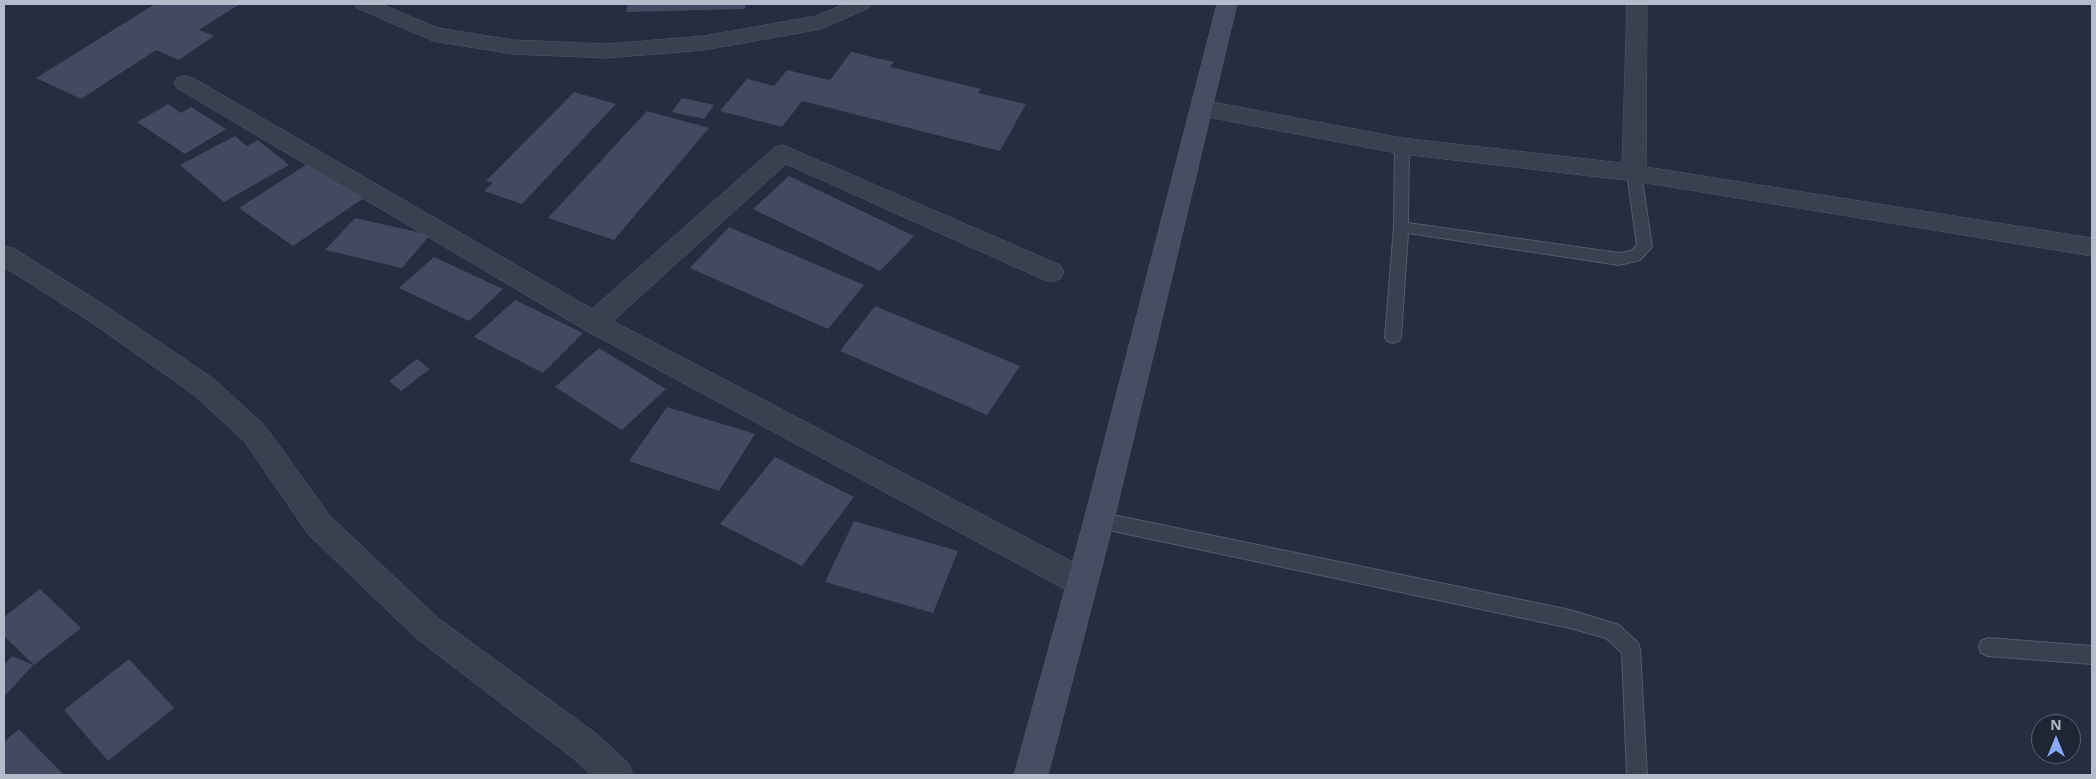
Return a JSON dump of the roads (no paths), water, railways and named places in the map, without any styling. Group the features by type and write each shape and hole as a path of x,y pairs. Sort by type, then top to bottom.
{"street":[{"path":"364,4 433,34 513,47 606,50 704,43 822,22 861,4"},
{"path":"1031,775 1099,520 1227,4"},
{"path":"1634,173 1637,4"},
{"path":"185,83 594,323 1081,582"},
{"path":"1202,108 1402,146 1634,173 2092,247"},
{"path":"594,323 783,153 1051,272"},
{"path":"4,255 100,315 204,387 254,434 319,525 420,621 586,747 616,775"}],"lane":[{"path":"1393,337 1401,227 1402,146"},
{"path":"1401,227 1619,259 1635,256 1645,247 1634,173"},
{"path":"1099,520 1570,619 1612,631 1631,649 1637,775"},
{"path":"1988,647 2092,655"}]}
